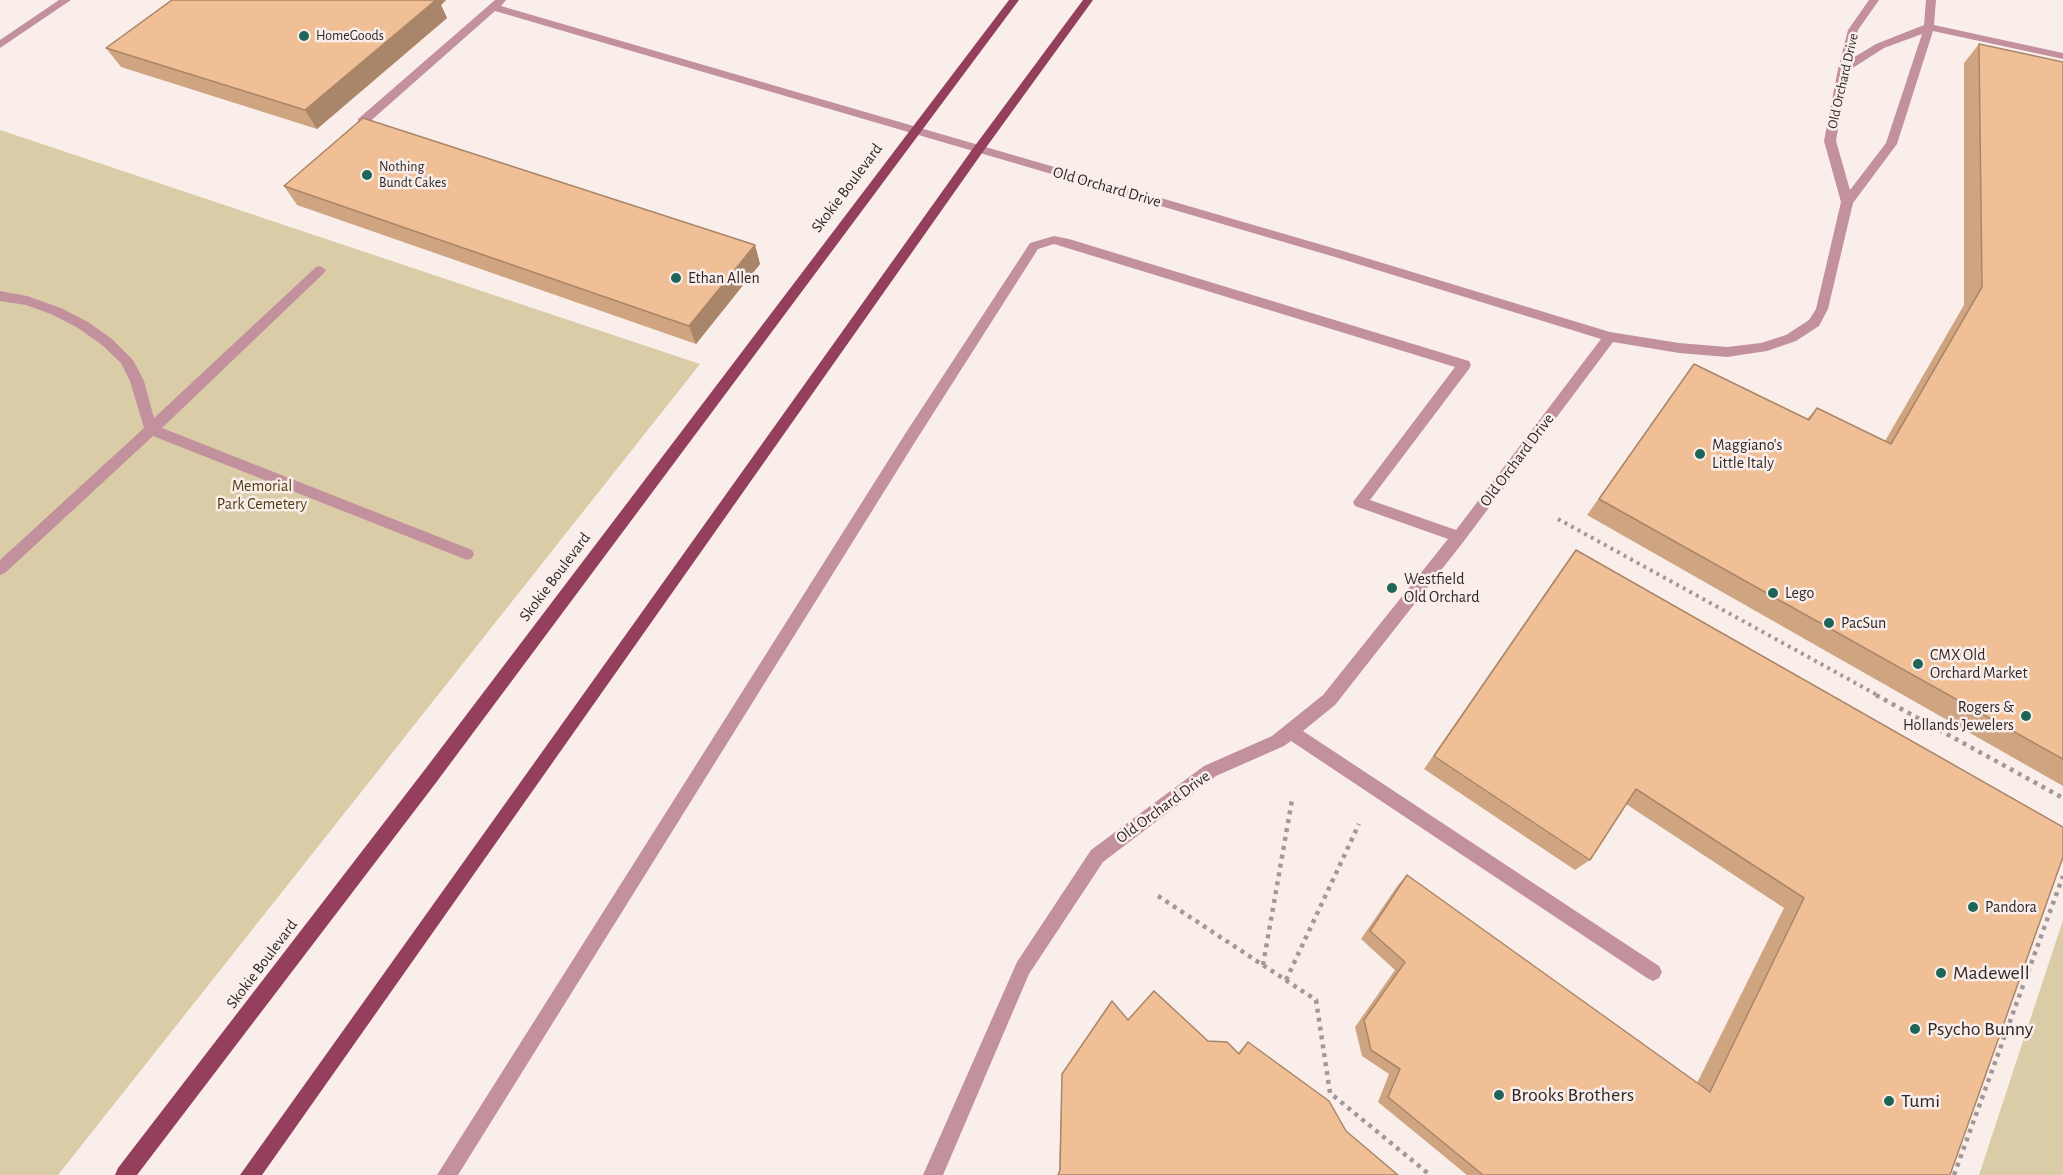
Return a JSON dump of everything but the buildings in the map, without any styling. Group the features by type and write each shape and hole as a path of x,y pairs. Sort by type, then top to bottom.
{"main road":[{"name":"Skokie Boulevard","path":"125,1175 429,778 1014,0"},
{"path":"250,1175 978,150 1088,0"}],"lane":[{"path":"0,45 66,0"},
{"name":"Old Orchard Drive","path":"1847,202 1830,141 1843,69 1853,30 1874,0"},
{"name":"Old Orchard Drive","path":"497,3 914,131 1339,254 1610,337 1680,348 1727,352 1762,348 1791,338 1814,323 1822,309 1847,202 1891,144 1929,27 1931,0"},
{"path":"363,122 497,3"},
{"path":"1843,69 1880,46 1929,27 2063,56"},
{"path":"447,1175 910,438 1034,246 1054,240 1069,243 1464,365 1360,502 1459,537"},
{"path":"0,569 320,270"},
{"path":"0,296 27,300 56,311 83,324 108,342 126,360 138,381 151,430"},
{"name":"Old Orchard Drive","path":"933,1175 1023,968 1097,856 1210,771 1278,741 1329,700 1459,537 1610,337"},
{"path":"151,430 467,554"},
{"path":"1290,731 1653,972"}],"path":[{"path":"1558,519 2063,798"},
{"path":"1263,965 1292,800"},
{"path":"1287,980 1359,824"},
{"path":"1954,1175 2063,876"},
{"path":"1158,896 1316,1000 1330,1093 1430,1175"}],"green space":[{"name":"Memorial Park Cemetery","path":"0,130 700,364 58,1175 0,1175"},
{"path":"2063,920 2063,1175 1979,1175"}],"place":[{"name":"HomeGoods","path":"304,36"},
{"name":"Nothing Bundt Cakes","path":"367,175"},
{"name":"Ethan Allen","path":"676,278"},
{"name":"Maggiano's Little Italy","path":"1700,454"},
{"name":"Westfield Old Orchard","path":"1392,588"},
{"name":"Lego","path":"1773,593"},
{"name":"PacSun","path":"1829,623"},
{"name":"CMX Old Orchard Market","path":"1918,664"},
{"name":"Rogers & Hollands Jewelers","path":"2026,716"},
{"name":"Pandora","path":"1973,907"},
{"name":"Madewell","path":"1941,973"},
{"name":"Psycho Bunny","path":"1915,1029"},
{"name":"Brooks Brothers","path":"1499,1095"},
{"name":"Tumi","path":"1889,1101"}]}
